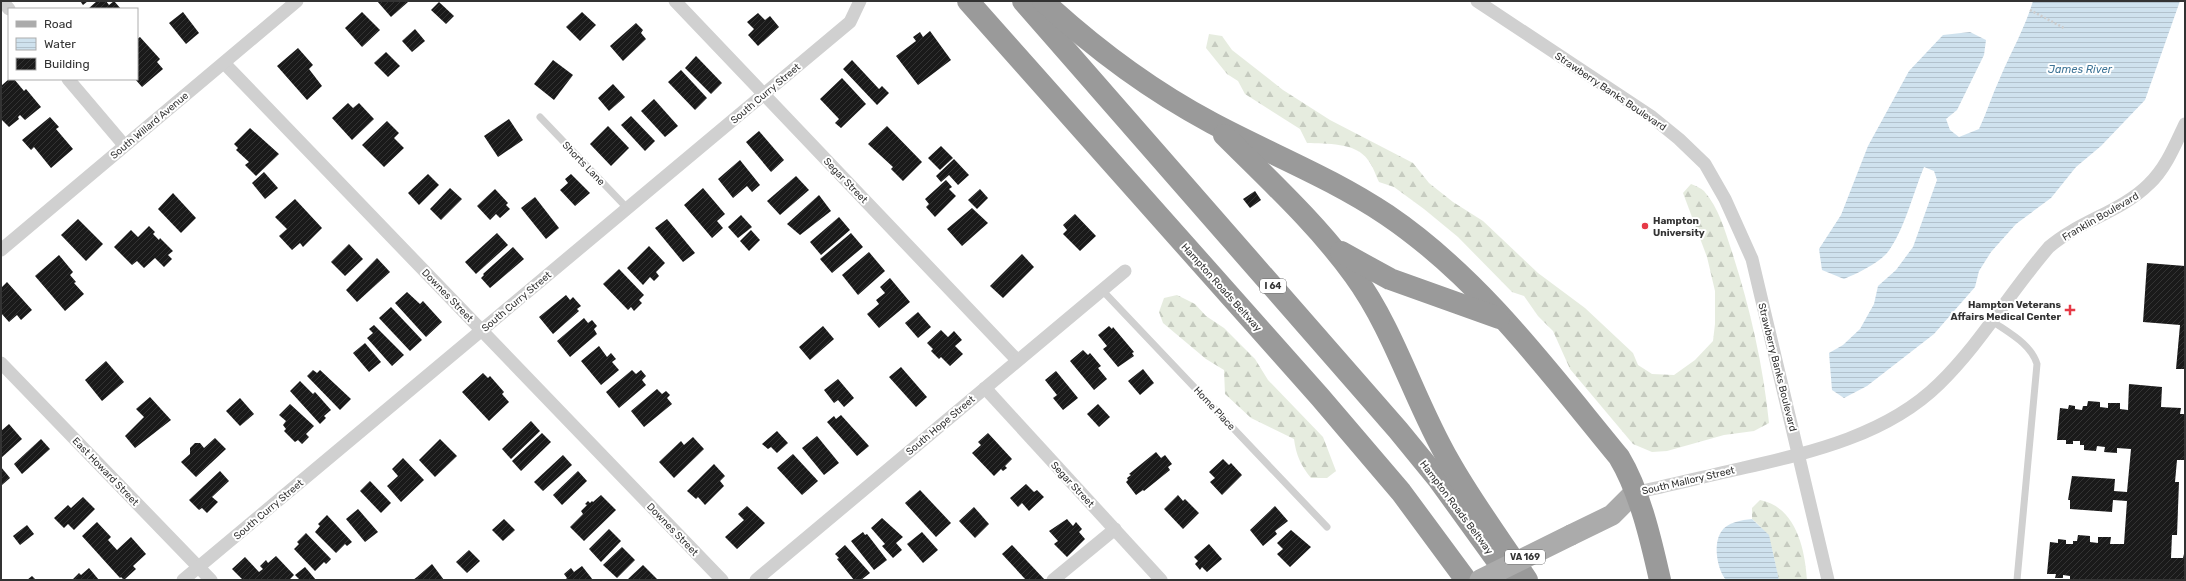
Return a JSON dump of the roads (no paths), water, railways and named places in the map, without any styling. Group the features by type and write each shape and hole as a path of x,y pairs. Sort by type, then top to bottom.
{"highway":[{"name":"Hampton Roads Beltway","path":"968,1 1342,422 1401,492 1466,580"},
{"name":"Hampton Roads Beltway","path":"1023,1 1398,430 1461,510 1511,580"},
{"path":"1043,1 1071,27 1122,68 1212,123 1287,159 1386,214 1453,267 1506,321 1619,457 1648,532 1660,580"},
{"path":"1212,123 1332,247 1369,298 1449,461 1527,580"},
{"path":"1332,247 1390,279 1506,321"},
{"path":"1342,422 1385,494 1450,580"}],"main road":[{"name":"South Mallory Street","path":"1480,580 1612,515 1634,493"}],"street":[{"name":"South Willard Avenue","path":"1,250 124,144 224,63 297,1"},
{"name":"Segar Street","path":"675,1 1017,360"},
{"name":"South Curry Street","path":"183,580 850,22 860,1"},
{"name":"Strawberry Banks Boulevard","path":"1477,1 1652,117 1679,139 1705,164 1725,199 1752,258 1800,455 1828,580"},
{"name":"Downes Street","path":"224,63 722,580"},
{"path":"69,80 124,144"},
{"name":"Franklin Boulevard","path":"1800,455 1861,434 1915,403 1937,386 1960,363 2049,248 2062,236 2123,203 2150,184 2161,171 2185,124"},
{"name":"South Hope Street","path":"756,580 1125,271"},
{"name":"East Howard Street","path":"1,363 212,580"},
{"name":"Segar Street","path":"985,388 1161,580"},
{"name":"South Mallory Street","path":"1634,493 1800,455"},
{"path":"1053,580 1115,529"}],"lane":[{"name":"Shorts Lane","path":"540,117 627,208"},
{"name":"Home Place","path":"1102,290 1327,527"},
{"path":"1992,321 2027,346 2034,355 2037,364 2017,580"}],"water":[{"name":"James River","path":"2033,1 2180,1 2145,100 2101,146 2076,167 2051,198 2016,224 1991,252 1979,271 1975,287 1934,334 1867,386 1844,398 1832,390 1829,353 1843,345 1860,329 1874,304 1878,286 1896,270 1913,247 1937,180 1934,171 1924,167 1901,230 1890,249 1881,258 1869,267 1844,279 1822,270 1819,249 1841,215 1868,146 1909,71 1943,35 1970,32 1986,40 1984,55 1957,110 1946,119 1950,130 1959,137 1979,129 1997,84 2026,21"},
{"path":"1752,519 1769,535 1779,580 1726,580 1720,570 1717,556 1717,543 1721,532 1731,524"}],"place":[{"name":"Hampton University","path":"1645,226"},
{"name":"Hampton Veterans Affairs Medical Center","path":"2070,310"}]}
